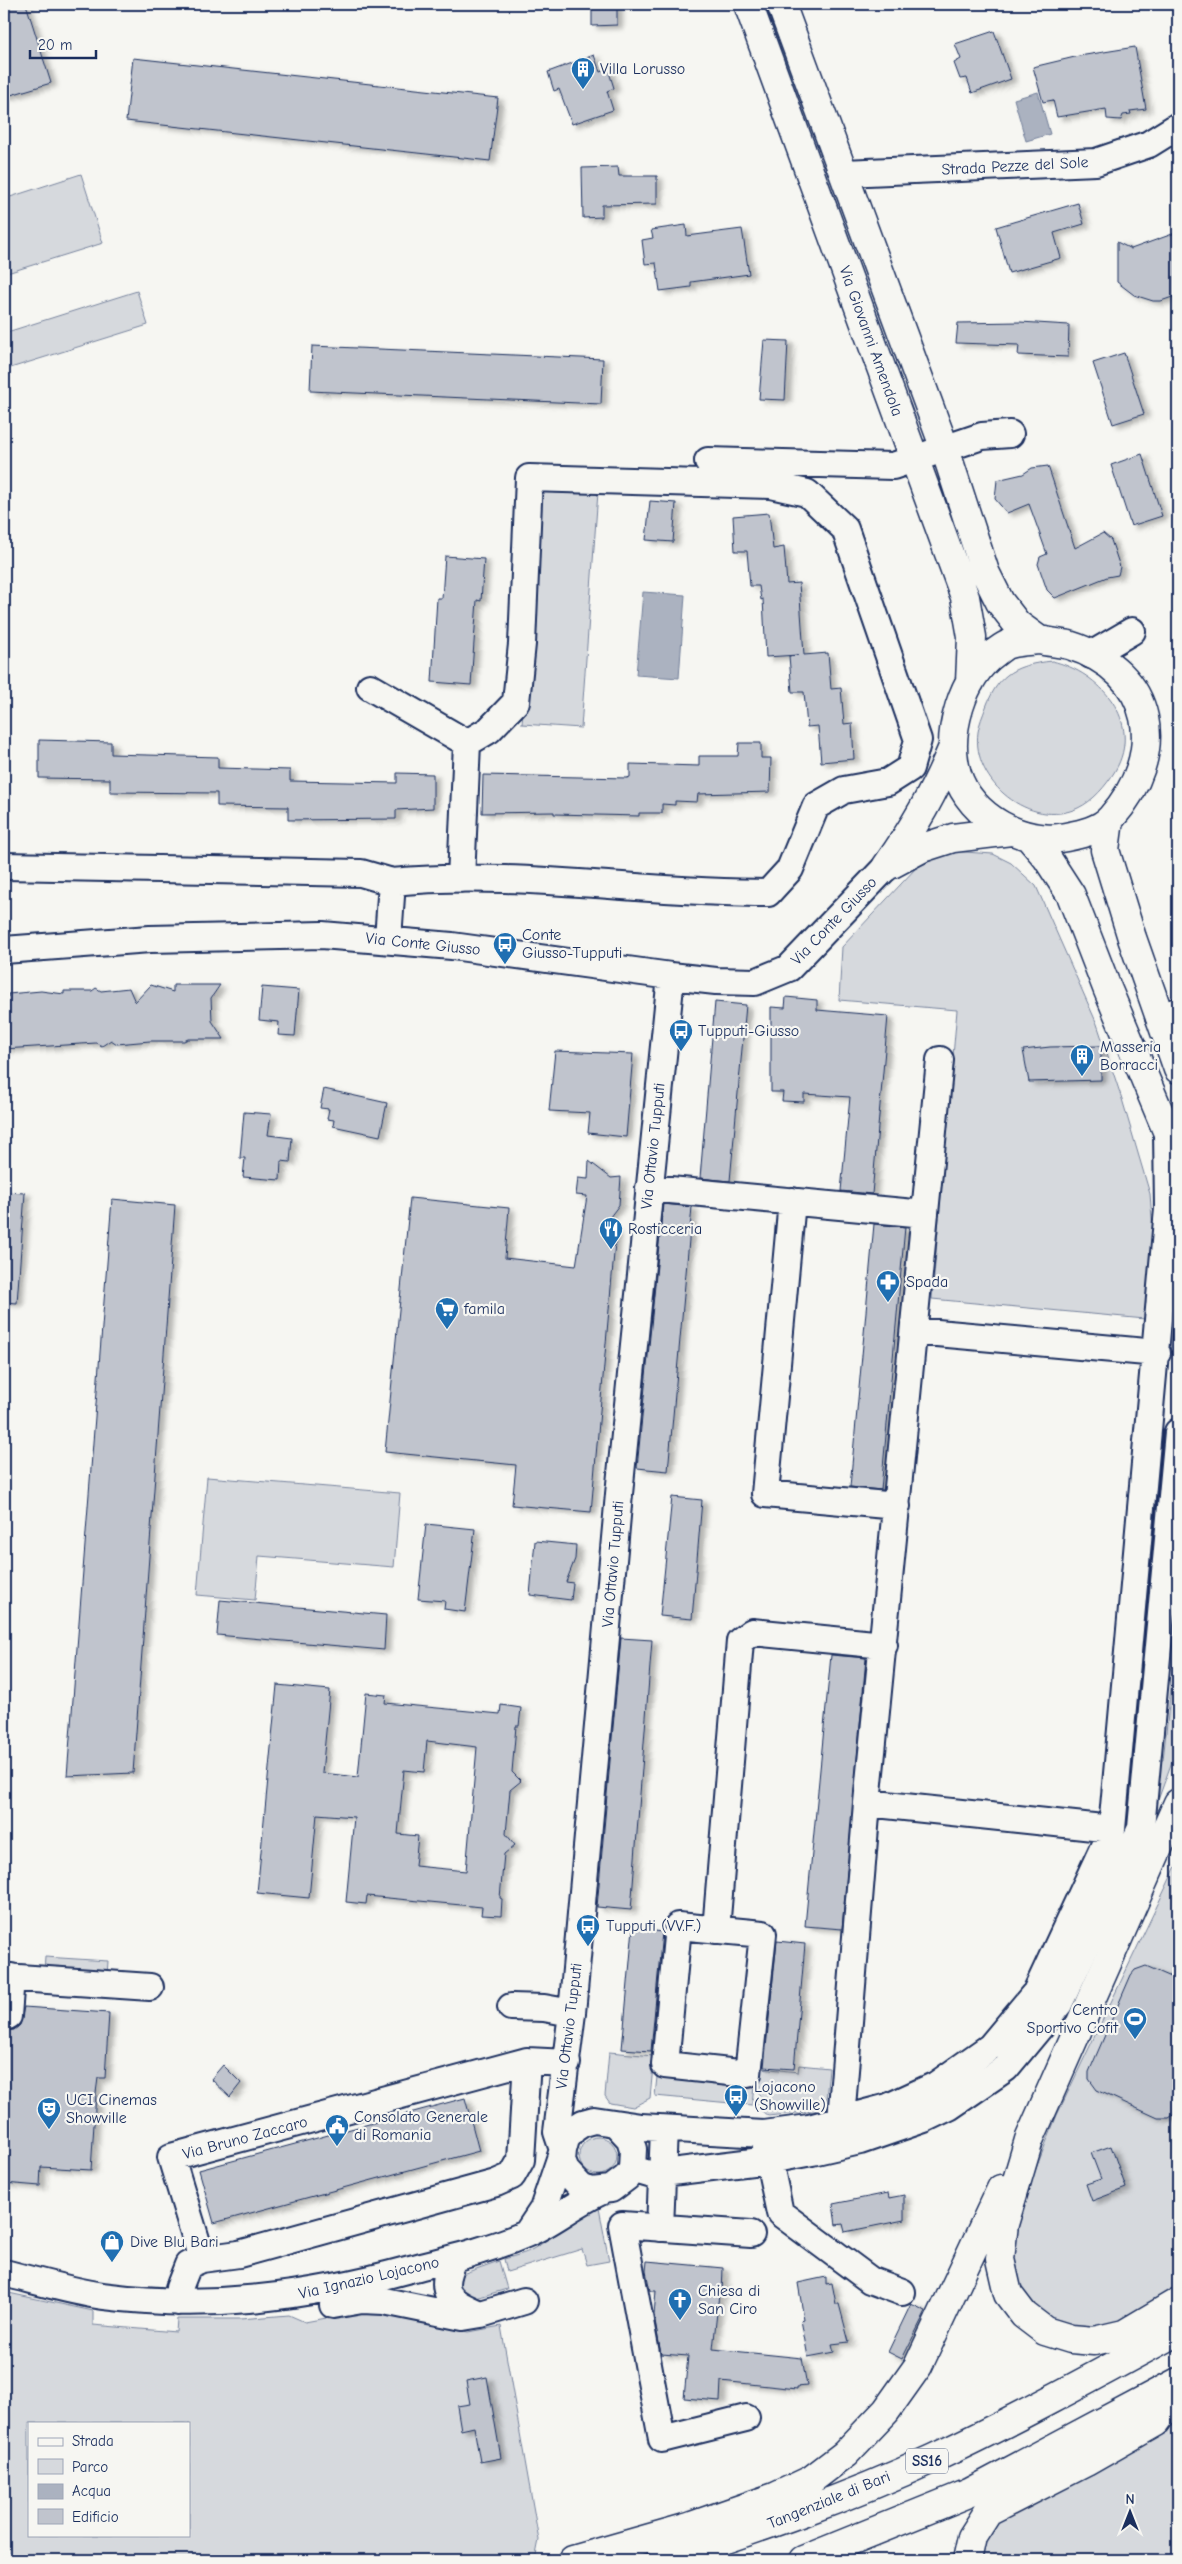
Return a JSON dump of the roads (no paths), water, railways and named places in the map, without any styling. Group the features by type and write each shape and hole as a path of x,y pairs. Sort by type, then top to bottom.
{"main road":[{"name":"Via Giovanni Amendola","path":"748,4 965,597 972,637 970,682"},
{"name":"Via Giovanni Amendola","path":"782,4 945,448 985,572 1000,602 1017,624 1039,640"},
{"name":"Via Giovanni Amendola","path":"1039,640 1069,646 1091,655 1108,666 1126,682 1139,701 1146,722 1147,744 1143,765 1123,803 1109,820 1085,833 1057,839 1020,834 990,817 971,798 957,775 953,746 962,700 970,682 984,661 1008,644 1039,640"},
{"path":"886,868 918,822 936,789 953,746"},
{"path":"1109,820 1104,850 1169,1014 1178,1070"},
{"path":"886,868 922,848 953,838 1020,834 1047,858 1071,895 1107,988 1178,1157"},
{"path":"573,2560 689,2527 775,2497 811,2480 845,2454 886,2411 918,2366 935,2334 995,2198 1029,2140 1178,1806"},
{"path":"1029,2140 1004,2224 1000,2259 1008,2294 1024,2315 1045,2331 1071,2339 1094,2341 1124,2334 1178,2302"},
{"name":"Tangenziale di Bari","path":"662,2560 820,2506 932,2459 1036,2408 1178,2331"},
{"path":"803,2560 969,2493 1178,2382"},
{"path":"967,2560 972,2537 988,2512 1086,2462 1156,2422 1178,2392"}],"street":[{"name":"Strada Pezze del Sole","path":"844,173 1096,162 1150,144 1178,126"},
{"path":"708,461 893,466 982,436 1010,434"},
{"path":"4,866 361,873 392,882 461,878 715,893 768,893 790,869 816,806 844,790 888,782 910,768 918,740 844,529 807,493 771,485 529,478 522,644 516,702 488,730 467,743"},
{"path":"1091,655 1132,631"},
{"path":"370,687 467,743"},
{"path":"461,878 467,743"},
{"name":"Via Conte Giusso","path":"4,950 150,939 322,935 388,939 716,981 755,982 789,968 886,868"},
{"path":"388,939 392,882"},
{"name":"Via Ottavio Tupputi","path":"563,2150 557,2132 560,2094 567,2063 572,2013 649,1188 671,976"},
{"path":"841,2119 867,1803 915,1331 940,1060"},
{"path":"632,2169 649,2174 769,2160 860,2141 990,2047 1036,1992 1112,1828 1157,1353 1168,1209 1167,1130"},
{"path":"649,1188 925,1214"},
{"path":"792,1201 765,1494 897,1506"},
{"path":"915,1331 1157,1353"},
{"path":"527,2234 543,2209 566,2139 574,2130 605,2122 664,2129 764,2134 808,2128 841,2119 892,2118 949,2107 1006,2068 1034,2036 1058,2004 1141,1828 1178,1432"},
{"path":"716,1930 740,1641 752,1632 884,1644"},
{"path":"867,1803 1112,1828"},
{"path":"678,1926 716,1930 763,1934 748,2074 665,2065 678,1926"},
{"path":"8,2016 8,1977 150,1988"},
{"path":"511,2007 544,2008 572,2013"},
{"path":"178,2302 178,2288 188,2265 202,2258 239,2254 496,2183 512,2176 521,2160 527,2061"},
{"name":"Via Bruno Zaccaro","path":"202,2258 171,2158 527,2061 567,2063"},
{"path":"563,2150 562,2161 572,2180 591,2191 602,2191 620,2184 632,2169 634,2154 630,2139 577,2099 567,2063"},
{"path":"660,2228 664,2129"},
{"path":"764,2134 780,2213 870,2280 902,2292"},
{"name":"Via Ignazio Lojacono","path":"4,2273 102,2295 178,2302 282,2297 353,2285 454,2258 527,2234 583,2199 602,2191"},
{"path":"746,2418 662,2438 622,2225 751,2234"},
{"path":"454,2258 446,2273 445,2286 450,2298 460,2306 481,2314"},
{"path":"282,2297 312,2309 362,2300 393,2302 463,2317 481,2314 524,2301"}],"water":[{"path":"1038,92 1050,134 1026,141 1014,99"},
{"path":"643,592 685,595 679,678 636,675"}],"place":[{"name":"Villa Lorusso","path":"583,90"},
{"name":"Conte Giusso-Tupputi","path":"505,965"},
{"name":"Tupputi-Giusso","path":"681,1052"},
{"name":"Masseria Borracci","path":"1082,1077"},
{"name":"Rosticceria","path":"611,1250"},
{"name":"Spada","path":"888,1303"},
{"name":"famila","path":"447,1330"},
{"name":"Tupputi (VV.F.)","path":"588,1947"},
{"name":"Centro Sportivo Cofit","path":"1135,2040"},
{"name":"Lojacono (Showville)","path":"736,2117"},
{"name":"UCI Cinemas Showville","path":"49,2130"},
{"name":"Consolato Generale di Romania","path":"337,2147"},
{"name":"Dive Blu Bari","path":"112,2263"},
{"name":"Chiesa di San Ciro","path":"680,2321"}]}
